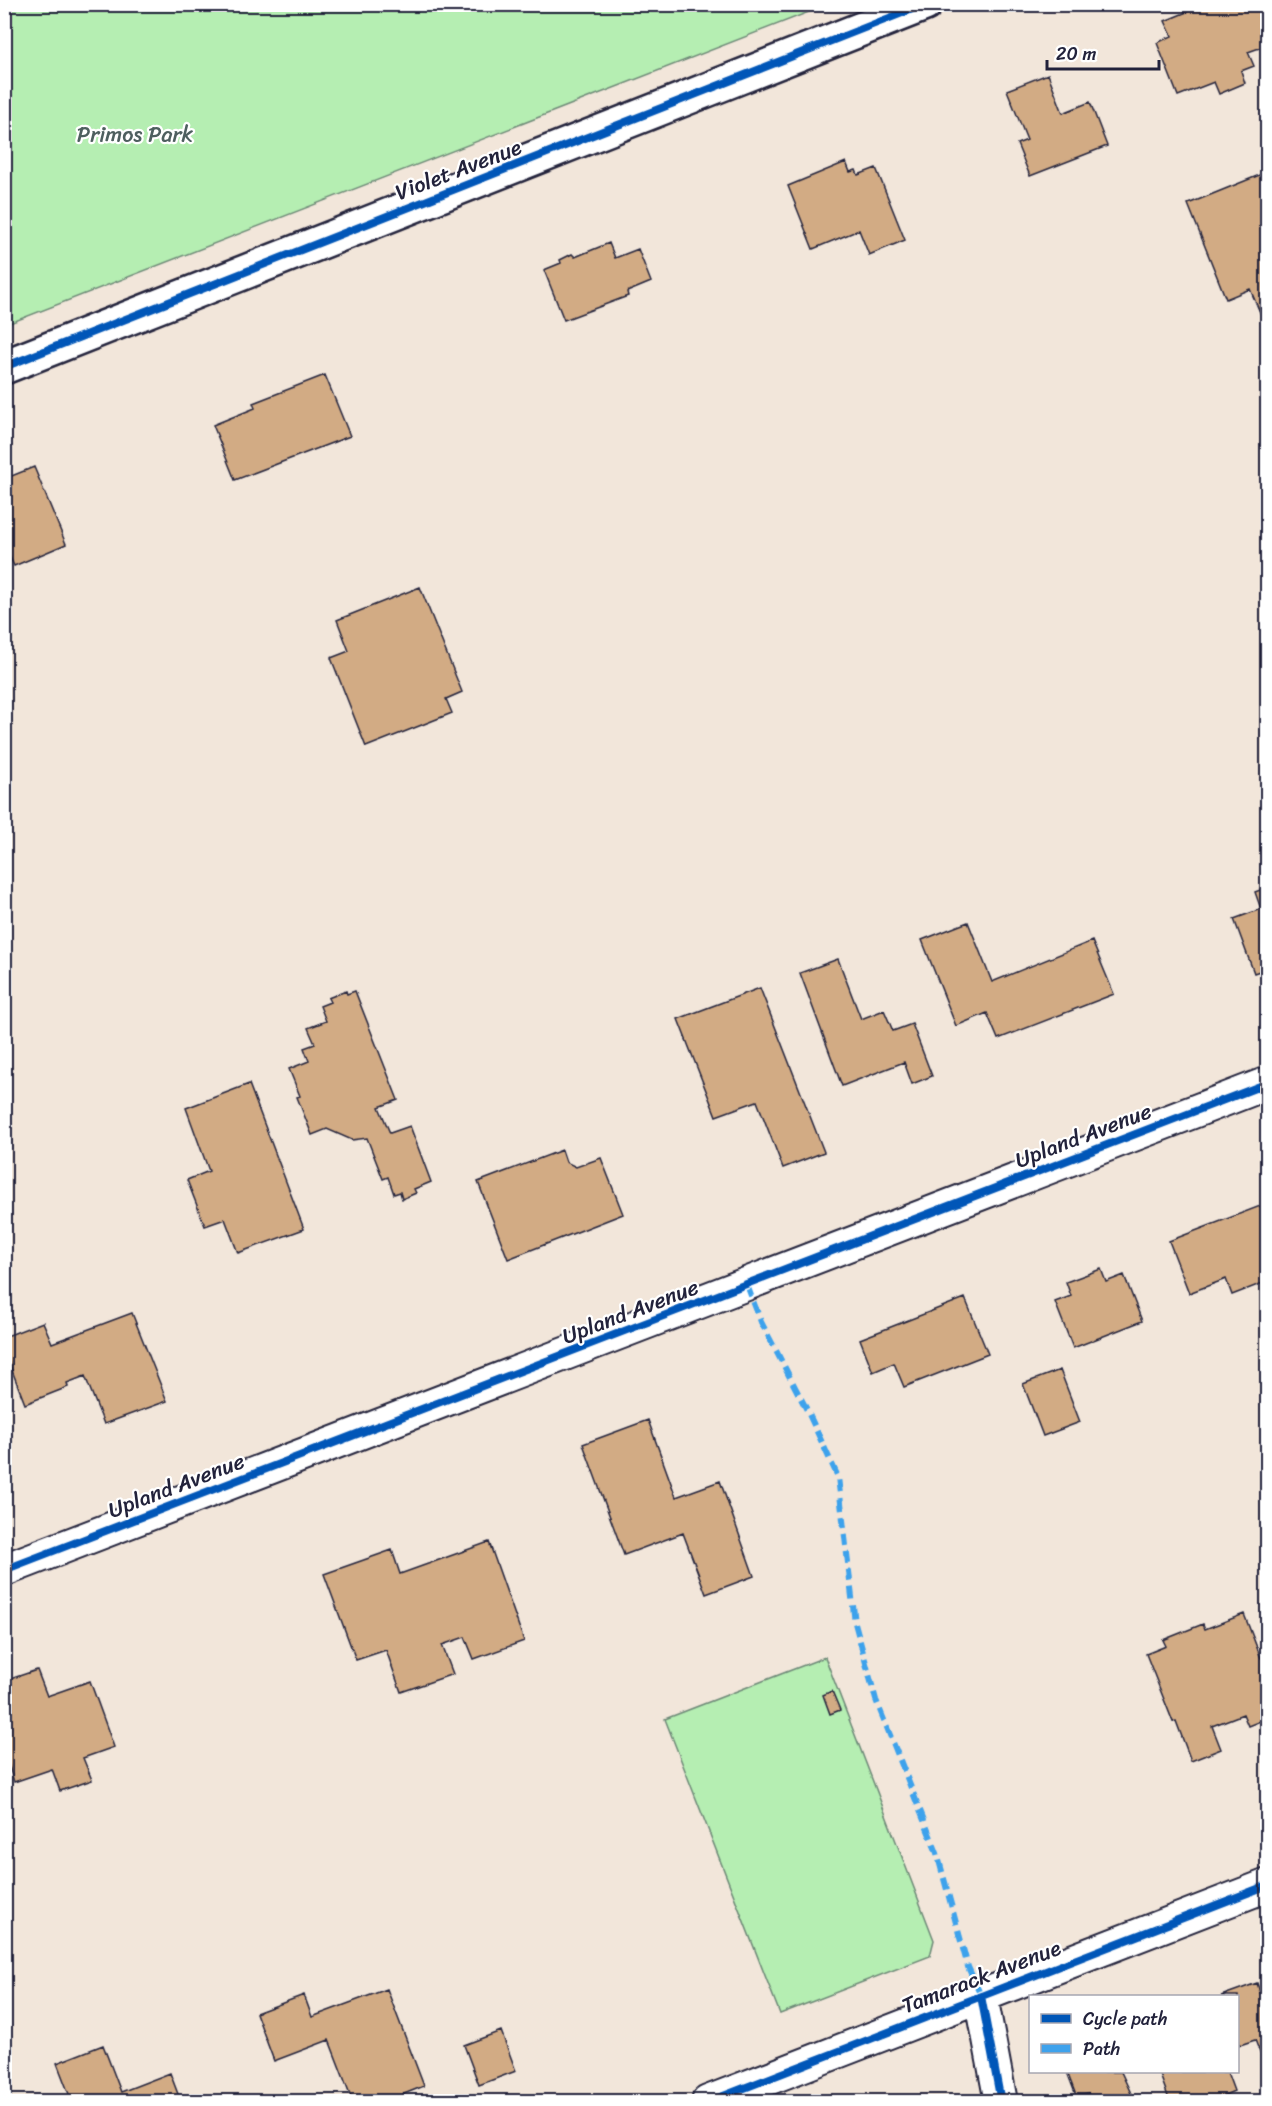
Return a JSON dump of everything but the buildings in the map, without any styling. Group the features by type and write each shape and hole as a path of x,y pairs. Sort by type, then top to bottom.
{"street":[{"name":"Violet Avenue","path":"4,367 926,4"},
{"name":"Upland Avenue","path":"4,1570 747,1286 1268,1083"},
{"name":"Tamarack Avenue","path":"708,2102 1268,1885"},
{"path":"981,1996 1001,2102"}],"green space":[{"name":"Primos Park","path":"5,4 827,4 827,5 5,325"},
{"path":"825,1657 934,1940 930,1956 780,2014 665,1719"}],"marked path":[{"path":"747,1285 761,1322 807,1410 838,1477 855,1623 876,1700 937,1853 968,1967 981,1996"}],"cycle path":[{"path":"4,367 925,4"},
{"path":"4,1570 1268,1083"},
{"path":"708,2102 1268,1885"},
{"path":"981,1996 1001,2102"}]}
